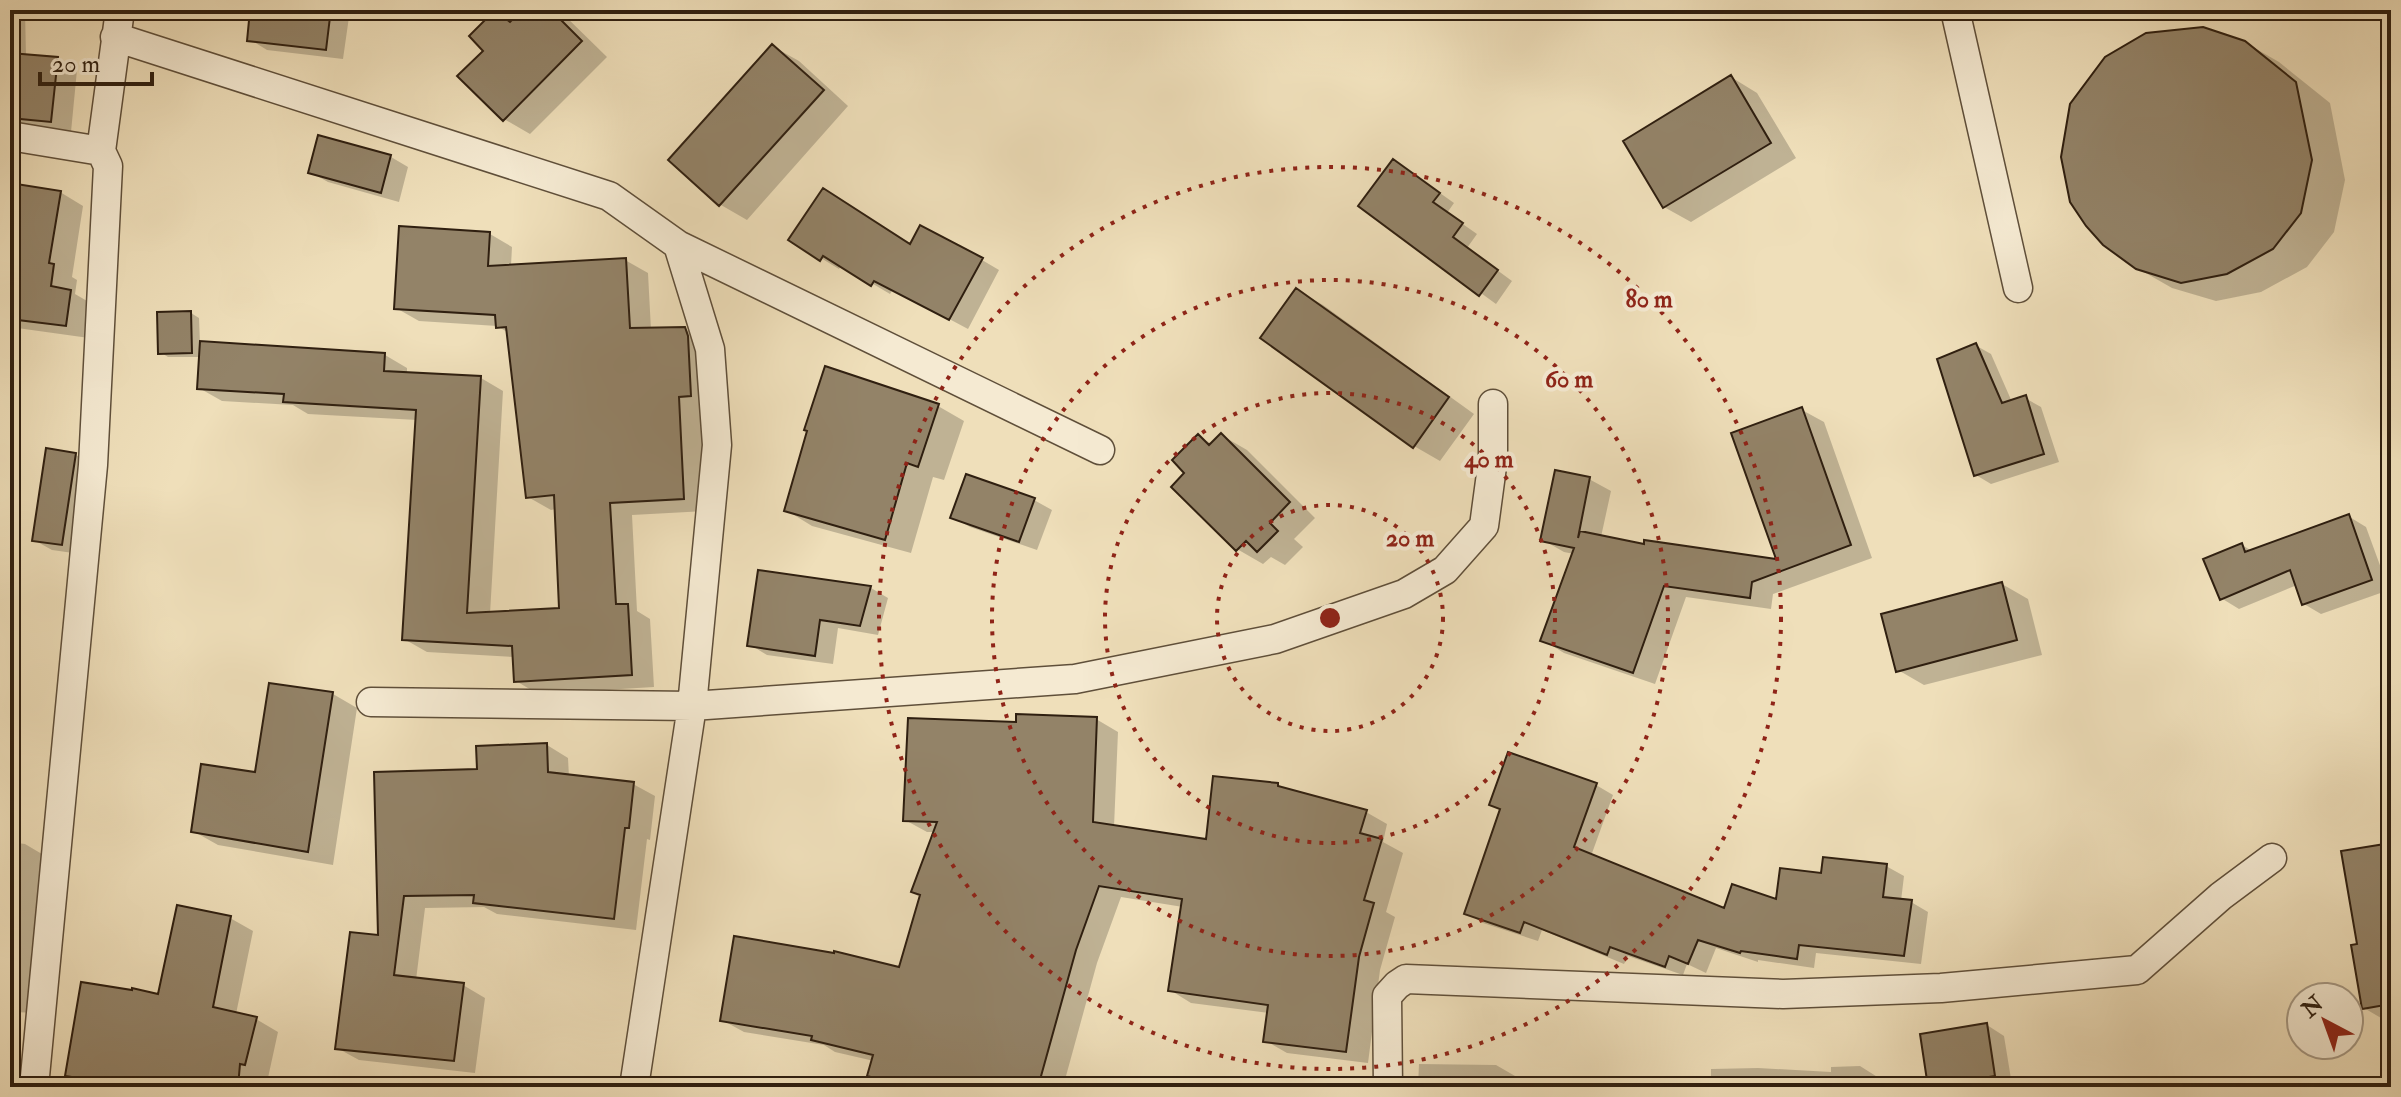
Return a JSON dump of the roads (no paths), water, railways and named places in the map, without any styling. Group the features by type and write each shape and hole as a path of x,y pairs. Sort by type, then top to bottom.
{"street":[{"path":"1955,10 2018,288"},
{"path":"34,1087 93,465 108,166 101,151 118,23 609,196 678,245 1100,450"},
{"path":"10,136 101,151"},
{"path":"634,1087 692,706 717,445 710,349 678,245"},
{"path":"371,702 692,706 1075,679 1275,639 1404,594 1445,570 1484,526 1493,459 1493,404"},
{"path":"1388,1087 1387,996 1406,979 1783,994 1941,988 2137,970 2221,896 2272,858"}]}
